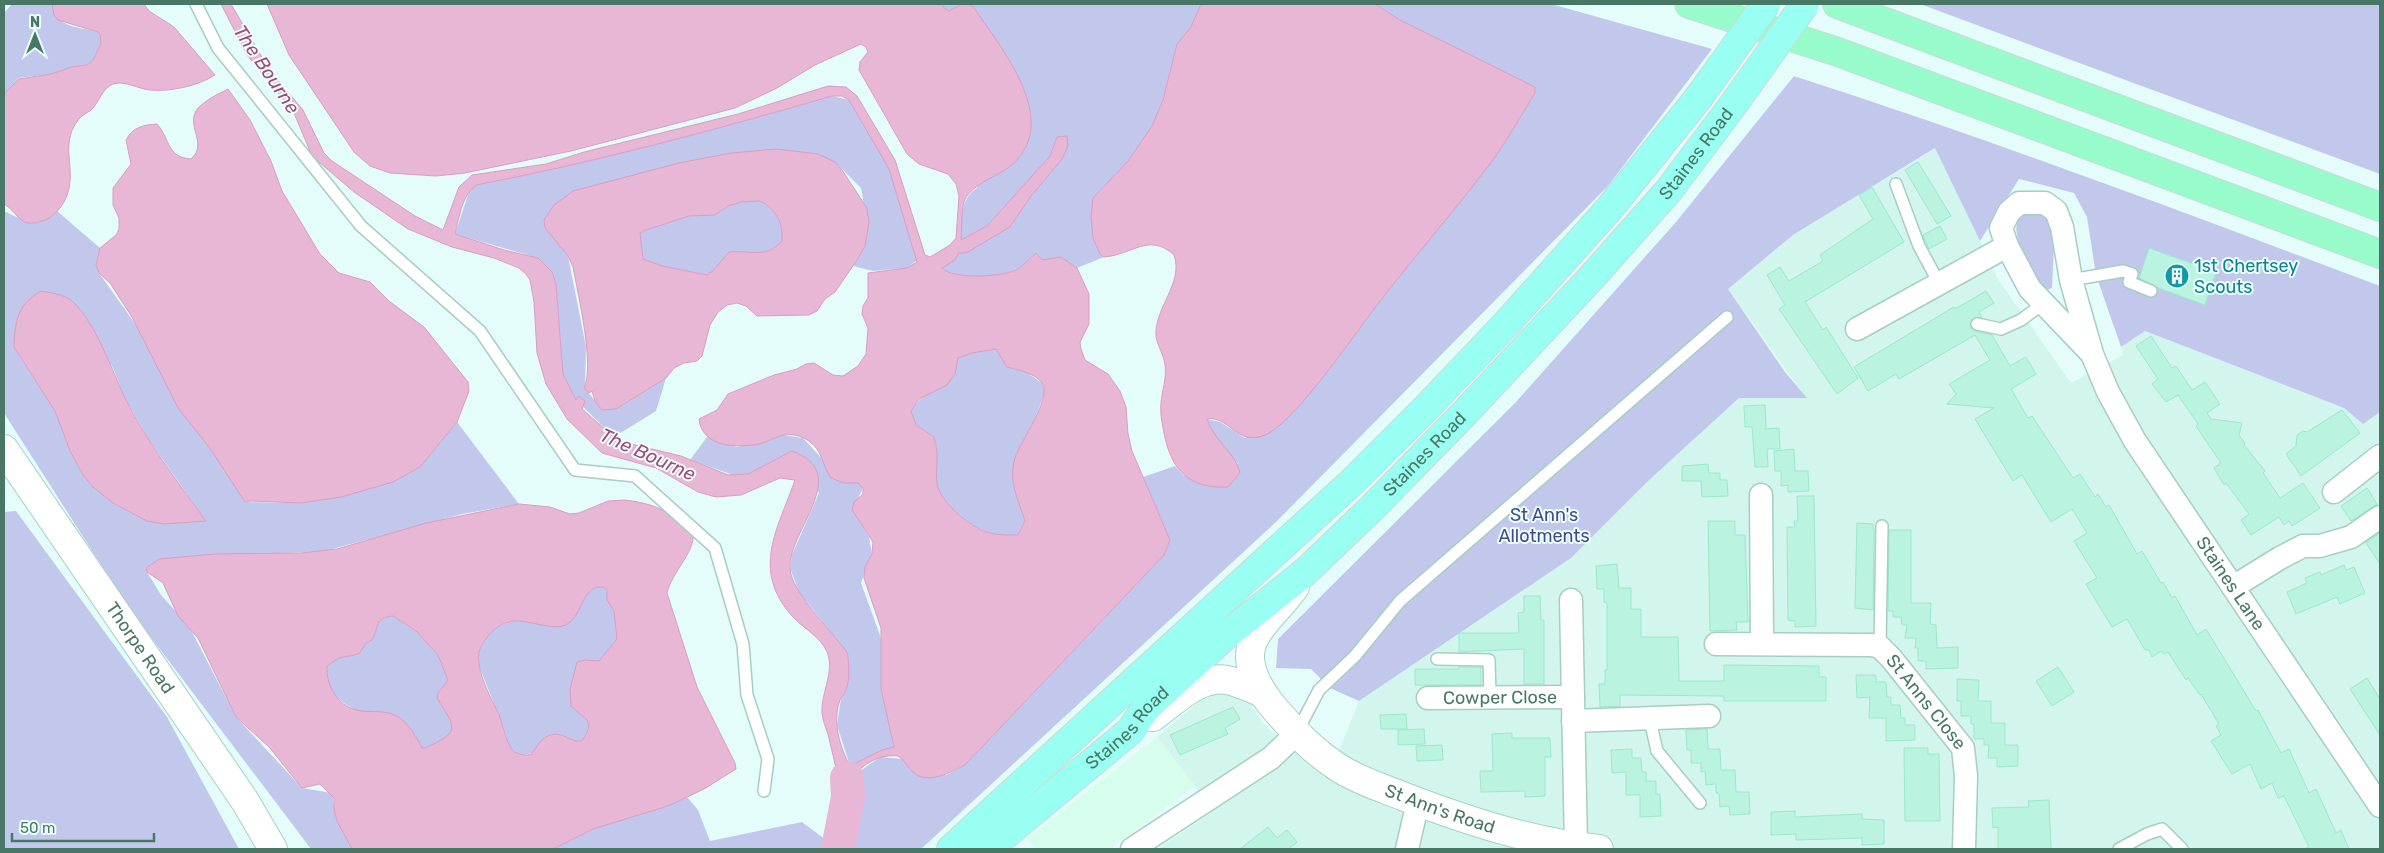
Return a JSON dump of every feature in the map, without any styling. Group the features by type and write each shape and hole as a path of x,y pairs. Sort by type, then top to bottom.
{"highway":[{"path":"1689,4 1838,52 2380,254"},
{"path":"1837,4 2380,207"}],"main road":[{"name":"Staines Road","path":"951,849 1189,633 1353,480 1506,324 1609,209 1699,97 1766,4"},
{"name":"Staines Road","path":"988,849 1130,731 1146,708 1225,636 1304,573 1454,425 1586,284 1669,190 1805,4"},
{"name":"Thorpe Road","path":"4,449 245,801 273,849"},
{"name":"St Ann's Road","path":"1304,573 1287,598 1257,634 1251,648 1251,662 1260,692 1296,734 1314,751 1340,769 1418,802 1471,822 1587,848"},
{"path":"1189,633 1214,633 1225,636"},
{"name":"St Ann's Road","path":"1225,636 1237,645 1251,662"},
{"name":"St Ann's Road","path":"1130,731 1154,716 1180,695 1196,686 1215,680 1230,680 1260,692"}],"street":[{"name":"Staines Lane","path":"2092,354 2030,289 2007,246 2001,228 2009,212 2020,203 2045,203 2056,211 2062,227 2071,280 2092,354 2108,392 2135,441 2380,806"},
{"path":"1857,329 2007,246"},
{"path":"2334,492 2379,461"},
{"path":"1761,495 1762,644"},
{"path":"2233,587 2303,546 2320,546 2351,537 2380,517"},
{"name":"Cowper Close","path":"1570,600 1573,721 1587,848"},
{"name":"St Anns Close","path":"1716,644 1872,645 1880,647 1891,658 1963,748 1966,776 1964,849"},
{"name":"Cowper Close","path":"1428,698 1490,696 1572,697"},
{"name":"Cowper Close","path":"1573,721 1650,720 1709,716"},
{"path":"1132,849 1271,758 1296,734"},
{"path":"1407,849 1418,802"}],"lane":[{"path":"196,4 218,48 361,226 480,331 575,470 634,476 715,548 743,644 747,695 768,759 764,791"},
{"path":"1896,184 1919,246 1939,283"},
{"path":"2071,280 2123,271 2132,274 2129,282 2151,291"},
{"path":"1977,324 2001,329 2022,320 2044,303"},
{"path":"1296,734 1324,683 1355,656 1400,601 1727,317"},
{"path":"1880,647 1882,526"},
{"path":"1437,659 1489,660 1490,696"},
{"path":"1650,720 1657,751 1700,803"},
{"path":"2119,849 2147,834 2162,830 2182,849"}],"shaded area":[{"path":"1936,148 1998,279 2071,383 2123,355 2121,347 2145,331 2344,408 2363,424 2380,412 2380,849 1157,849 1211,813 1195,786 1157,737 1208,694 1229,690 1245,697 1266,727 1325,772 1342,743 1359,701 1571,558 1647,482 1739,398 1806,398 1728,289 1793,235"},
{"path":"1157,737 1195,786 1109,849 1036,849 1027,839"}],"green space":[{"path":"12,4 52,4 58,18 63,22 98,32 101,44 93,60 87,65 72,67 51,74 19,78 4,94 4,13"},
{"path":"942,4 962,4 949,11"},
{"path":"962,4 1201,4 1191,27 1177,44 1163,100 1152,126 1128,161 1093,198 1100,254 1104,257 1077,268 1061,257 1042,260 1036,253 1022,266 1011,272 978,276 956,274 941,268 955,260 959,253 1010,227 1031,196 1062,159 1057,137 1050,156 987,226 961,241 964,205 967,198 977,188"},
{"path":"1375,4 1551,4 1712,49 1608,186 1275,523 921,849 848,849 850,824 858,812 861,797 856,774 880,757 903,759 915,774 946,775 965,765 1164,555 1170,540 1143,477 1175,466 1184,476 1238,464 1213,434 1207,419 1220,422 1245,438 1284,421 1313,388 1495,156 1535,93 1400,20"},
{"path":"1920,4 2380,4 2380,174"},
{"name":"St Ann's Allotments","path":"1794,76 2015,151 2380,286 2380,412 2363,424 2344,408 2145,331 2121,347 2096,275 2087,217 2074,193 2019,179 1980,241 1935,148 1793,235 1728,289 1785,372 1807,398 1739,398 1647,482 1571,558 1359,701 1330,688 1311,669 1276,668 1278,639 1515,403 1676,222"},
{"path":"832,96 849,100 889,169 917,260 907,268 873,271 853,266 865,246 868,227 861,188 835,162 731,153 573,191 568,256 586,347 585,388 602,410 616,409 666,378 656,411 614,437 576,400 563,374 556,284 552,272 538,258 455,234 470,189 476,185 655,145"},
{"path":"760,201 771,208 780,223 782,241 770,250 764,252 730,252 707,275 662,266 643,259 640,233 646,230 689,216 715,215 728,206 741,202"},
{"path":"2036,209 2055,224 2052,288 2044,291 2029,266 2017,235 2019,218 2025,213"},
{"path":"4,211 31,224 57,211 100,248 99,273 138,328 245,502 301,503 420,467 457,422 519,504 462,514 325,551 160,559 147,572 161,595 189,626 236,717 302,788 332,793 337,821 353,849 311,849 128,607 4,413","holes":["52,293 63,296 73,302 113,368 124,396 149,440 206,521 113,503 93,487 83,475 70,451 55,411 18,354"]},
{"path":"996,349 1007,367 1026,372 1042,383 1045,393 1036,416 1015,457 1021,509 1025,521 1018,535 990,533 965,520 950,508 944,501 937,484 937,450 934,437 916,425 911,411 925,396 950,379 958,358 972,353"},
{"path":"783,435 803,438 844,483 858,483 863,488 852,510 869,537 872,554 861,583 882,641 881,689 894,747 850,766 837,725 848,654 799,592 790,568 792,555 819,493 792,451 748,474 736,476 690,460 707,437 737,447"},
{"path":"16,511 167,717 239,849 4,849 4,512"},
{"path":"596,587 604,587 607,590 607,600 614,611 617,639 599,662 585,660 571,706 587,720 589,726 587,733 584,738 578,741 558,734 544,738 538,747 529,754 514,752 509,746 479,666 479,651 495,628 512,621 533,622 553,627 574,617 587,591"},
{"path":"393,616 416,631 438,655 448,680 438,693 438,698 449,717 452,729 450,734 425,749 421,749 415,734 356,711 345,704 336,697 328,684 327,666 339,658 359,654 366,643 372,640 380,621"},
{"path":"687,797 698,810 710,841 802,822 830,843 825,849 553,849 593,829"}],"water":[{"path":"52,4 144,4 149,11 174,27 215,75 192,85 166,90 145,89 122,83 109,86 94,107 79,119 72,130 69,141 70,185 67,196 54,214 47,219 30,223 25,222 4,204 4,94 19,79 51,74 72,67 87,65 93,60 101,44 98,32 58,20 54,15"},
{"path":"221,4 231,4 270,71 303,110 324,153 332,161 415,216 443,230 459,187 472,175 546,164 584,152 738,114 828,86 846,87 857,96 895,160 925,255 930,257 950,245 956,238 959,196 956,184 948,174 919,164 907,154 859,70 860,62 868,52 866,47 861,44 815,65 777,88 735,108 571,151 465,173 436,176 390,173 370,166 354,152 289,55 267,4 942,4 949,11 962,4 972,5 998,42 1022,85 1029,108 1031,129 1024,150 1008,168 983,182 967,196 962,211 961,240 987,226 1050,156 1057,137 1067,136 1068,146 1062,159 1031,196 1010,227 966,253 959,253 955,260 942,268 948,272 967,276 1002,274 1018,269 1036,253 1042,260 1061,257 1077,268 1089,294 1089,324 1080,342 1081,349 1085,360 1108,374 1120,391 1126,407 1128,434 1132,451 1170,540 1164,555 965,765 933,778 926,778 914,773 898,756 886,756 874,760 856,774 860,806 856,818 850,824 836,823 839,812 838,784 834,759 822,712 823,697 829,674 829,659 827,652 817,637 793,617 780,600 773,583 770,566 776,532 795,480 780,478 741,495 716,497 698,492 656,468 602,453 567,419 546,384 537,353 534,302 530,280 526,274 519,268 494,258 452,247 408,229 354,192 312,156 294,113 247,55","holes":["832,96 842,96 849,100 889,169 917,262 907,268 868,273 868,298 863,306 862,314 868,328 866,354 858,366 843,376 833,375 814,363 806,364 728,394 717,410 699,419 702,429 707,436 722,444 741,446 762,443 785,435 802,437 810,442 818,451 831,478 844,483 858,483 863,488 863,494 854,502 852,510 873,542 872,554 865,567 864,578 881,628 881,689 894,747 882,750 850,766 840,743 837,725 838,708 848,681 848,655 802,597 792,578 790,569 792,554 818,488 817,474 810,461 792,451 748,474 728,475 681,456 627,443 614,437 582,409 585,401 579,396 576,400 563,374 556,284 552,272 538,258 504,250 455,234 464,201 471,189 476,185 656,145","996,349 1007,367 1026,372 1035,377 1042,383 1044,390 1040,409 1018,451 1013,466 1013,482 1025,521 1018,535 997,534 977,528 945,500 937,484 937,450 934,437 916,425 911,411 919,399 947,385 955,374 958,358 972,353"]},
{"path":"1201,4 1375,4 1400,20 1535,87 1535,93 1495,157 1381,300 1326,374 1293,413 1278,427 1265,435 1255,438 1240,434 1215,419 1207,419 1210,427 1238,466 1240,473 1228,487 1214,487 1192,481 1177,467 1167,446 1161,418 1165,370 1156,336 1159,315 1175,276 1176,265 1174,255 1165,248 1148,245 1104,257 1100,254 1093,238 1091,217 1093,198 1128,161 1152,126 1163,100 1177,44 1191,27"},
{"path":"228,89 250,120 271,161 282,191 320,254 339,273 370,282 389,301 424,327 468,382 469,391 457,422 420,467 393,482 341,497 301,503 245,502 209,447 178,408 132,317 110,283 99,273 96,265 100,248 116,235 119,229 119,218 113,205 113,188 131,164 126,140 132,132 139,128 157,124 173,151 183,158 191,159 198,147 194,127 194,114 205,102"},
{"path":"777,149 818,154 835,162 867,208 869,222 865,246 835,292 825,299 817,311 809,315 757,316 746,306 737,303 727,305 718,312 710,325 702,356 697,361 684,363 674,368 666,378 616,409 602,410 595,401 592,391 589,393 584,388 587,378 587,347 573,267 568,256 545,228 544,220 554,205 573,191 679,163 731,153","holes":["760,201 766,204 778,218 782,235 782,241 770,250 764,252 729,252 714,270 707,275 662,266 643,259 640,233 646,230 689,216 715,215 728,206 741,202"]},
{"path":"41,291 66,297 73,302 89,321 124,396 142,429 206,521 164,524 147,521 113,503 93,487 83,475 70,451 55,411 14,347 15,329 19,314 27,302"},
{"path":"625,500 663,510 678,520 693,534 693,541 687,555 673,577 667,593 697,687 735,763 736,769 704,789 668,806 593,829 553,849 352,849 337,821 334,798 320,784 302,788 269,747 236,717 198,638 178,616 163,583 147,572 146,568 159,559 215,554 301,553 337,549 426,523 519,504 550,507 570,514 579,513 608,501","holes":["596,587 604,587 607,590 607,600 614,611 617,639 599,661 585,660 577,662 570,689 571,706 587,720 589,726 586,735 583,739 575,741 554,734 544,738 529,755 514,752 507,740 500,717 482,677 479,660 481,647 494,630 510,622 520,621 555,627 566,625 575,616 587,595","393,616 416,631 438,655 448,680 438,693 437,698 448,717 452,729 444,738 425,748 422,748 417,738 402,719 383,712 350,708 334,694 328,680 327,666 339,658 359,654 366,643 372,640 380,621"]}],"building":[{"path":"1918,162 1951,216 1937,224 1905,170"},
{"path":"1872,187 1904,242 1805,302 1823,330 1826,327 1858,378 1837,394 1779,309 1785,305 1767,275 1780,267 1789,281 1823,261 1820,255 1873,219 1859,195"},
{"path":"1940,226 1947,239 1929,249 1923,235"},
{"name":"1st Chertsey Scouts","path":"2149,248 2216,272 2205,305 2158,288 2139,278"},
{"path":"1986,291 1994,303 1979,312 1982,317 1972,319 1970,327 1975,331 1992,335 2010,366 2026,357 2036,374 2011,389 2028,418 2032,416 2073,478 2080,474 2095,497 2098,494 2106,507 2109,505 2137,554 2142,551 2172,598 2175,596 2197,635 2206,629 2256,711 2258,710 2281,753 2289,749 2309,793 2316,789 2336,833 2341,830 2349,849 2304,849 2309,847 2284,796 2278,798 2272,783 2261,789 2250,764 2232,774 2211,741 2221,735 2216,726 2219,724 2201,694 2188,678 2186,680 2168,652 2164,654 2161,651 2152,657 2149,650 2145,650 2127,619 2112,627 2086,584 2097,578 2074,541 2087,533 2072,509 2051,522 2022,475 2013,481 1975,419 1994,408 1947,404 1956,394 1949,384 1990,360 1975,335 1899,379 1896,374 1868,391 1854,367 1954,307 1955,309"},
{"path":"2151,336 2172,368 2176,366 2192,390 2205,382 2220,404 2207,413 2211,419 2242,423 2239,435 2244,445 2265,471 2263,473 2280,498 2303,483 2320,508 2292,526 2289,521 2284,525 2279,517 2251,535 2241,520 2249,514 2226,483 2224,485 2214,468 2221,463 2196,426 2198,424 2178,395 2166,402 2152,384 2158,379 2136,346"},
{"path":"1765,405 1766,429 1779,428 1780,449 1767,449 1768,467 1755,467 1752,427 1745,427 1744,406"},
{"path":"2342,410 2360,433 2301,476 2286,454 2296,446 2297,435 2303,431 2307,432"},
{"path":"1794,449 1795,471 1808,471 1809,491 1788,492 1788,485 1781,486 1781,471 1775,471 1774,451"},
{"path":"1708,464 1709,473 1720,473 1720,480 1727,480 1728,496 1702,497 1701,481 1682,481 1682,466"},
{"path":"2367,488 2377,504 2351,521 2341,506"},
{"path":"1797,496 1814,496 1816,626 1795,627 1795,621 1788,620 1787,527 1795,527 1794,521 1798,521"},
{"path":"1708,521 1735,521 1735,535 1745,535 1748,622 1736,622 1737,630 1710,631"},
{"path":"1857,523 1873,524 1874,529 1873,610 1855,608"},
{"path":"1889,530 1911,530 1911,603 1931,603 1930,624 1936,625 1937,648 1958,647 1958,668 1926,669 1926,661 1918,661 1918,648 1915,648 1916,638 1905,638 1907,625 1902,625 1901,617 1893,617 1893,611 1888,611"},
{"path":"2380,533 2380,564 2366,543"},
{"path":"1617,564 1619,588 1631,588 1631,609 1641,609 1641,637 1678,637 1679,681 1724,681 1724,665 1819,666 1819,677 1826,677 1826,701 1724,701 1724,696 1620,695 1620,706 1600,707 1599,684 1605,684 1605,670 1607,670 1607,603 1604,602 1604,589 1597,589 1596,566"},
{"path":"2344,565 2346,570 2354,567 2365,593 2340,604 2337,597 2296,614 2287,592 2307,583 2305,578 2320,572 2321,575"},
{"path":"1524,596 1540,596 1541,620 1544,620 1544,684 1524,684 1524,649 1459,652 1459,633 1519,633 1518,613 1524,612"},
{"path":"1459,667 1481,667 1481,685 1415,685 1415,669 1459,669"},
{"path":"2058,667 2074,692 2052,706 2036,681"},
{"path":"1856,675 1876,675 1876,682 1886,682 1887,697 1891,697 1891,705 1900,705 1901,718 1905,718 1905,725 1915,725 1915,740 1886,741 1886,718 1869,718 1870,697 1857,698"},
{"path":"2367,678 2380,699 2380,735 2350,689"},
{"path":"1957,679 1979,680 1978,701 1991,701 1991,723 2005,723 2005,745 2018,745 2018,766 1997,767 1997,758 1988,758 1989,745 1984,745 1984,739 1974,739 1974,724 1971,724 1971,716 1961,716 1961,701 1957,701"},
{"path":"1233,707 1240,719 1225,728 1228,734 1180,755 1170,735"},
{"path":"1406,714 1407,729 1381,729 1380,715"},
{"path":"1424,729 1425,744 1398,745 1398,730"},
{"path":"1707,729 1708,749 1720,749 1721,770 1735,770 1736,792 1749,792 1750,814 1730,815 1729,806 1720,807 1719,793 1716,793 1716,784 1706,785 1705,771 1701,772 1701,763 1691,763 1691,750 1687,750 1686,730"},
{"path":"1512,733 1512,738 1550,738 1551,757 1545,757 1545,796 1525,797 1525,791 1481,792 1480,771 1493,771 1492,734"},
{"path":"1442,745 1443,760 1417,761 1416,746"},
{"path":"1904,748 1928,748 1928,754 1939,754 1940,821 1905,821"},
{"path":"1632,749 1632,758 1641,758 1642,772 1646,772 1646,781 1656,781 1656,794 1660,794 1661,816 1640,817 1640,795 1626,795 1626,772 1612,773 1611,750"},
{"path":"2049,800 2051,849 1998,849 1998,827 1993,828 1992,808 2029,807 2028,801"},
{"path":"1795,811 1795,817 1862,814 1862,819 1884,820 1884,844 1862,845 1862,838 1796,840 1796,834 1771,835 1771,812"},
{"path":"1268,827 1277,838 1287,830 1297,842 1288,849 1240,849"}],"waterway":[{"name":"The Bourne","path":"838,849 848,797 847,778"}],"place":[{"name":"1st Chertsey Scouts","path":"2177,276"}]}
